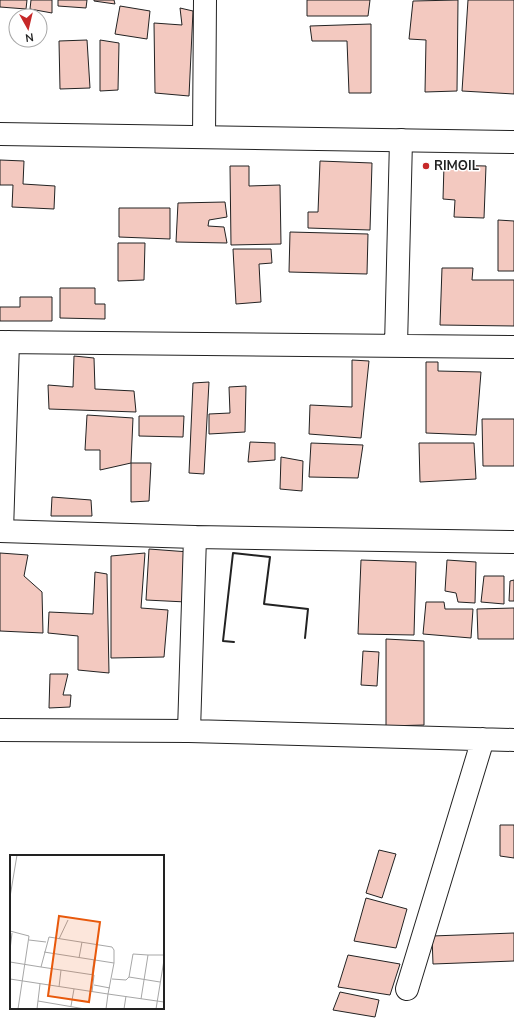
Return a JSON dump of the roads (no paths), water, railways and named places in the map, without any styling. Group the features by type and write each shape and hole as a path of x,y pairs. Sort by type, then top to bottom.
{"street":[{"path":"204,137 205,0"},
{"path":"0,134 514,142"},
{"path":"396,346 401,140"},
{"path":"514,347 4,342 1,531 195,537 514,542"},
{"path":"189,731 195,537"},
{"path":"0,730 189,731 514,740"},
{"path":"407,989 483,739"}],"place":[{"name":"RIMOIL","path":"426,166"}]}
